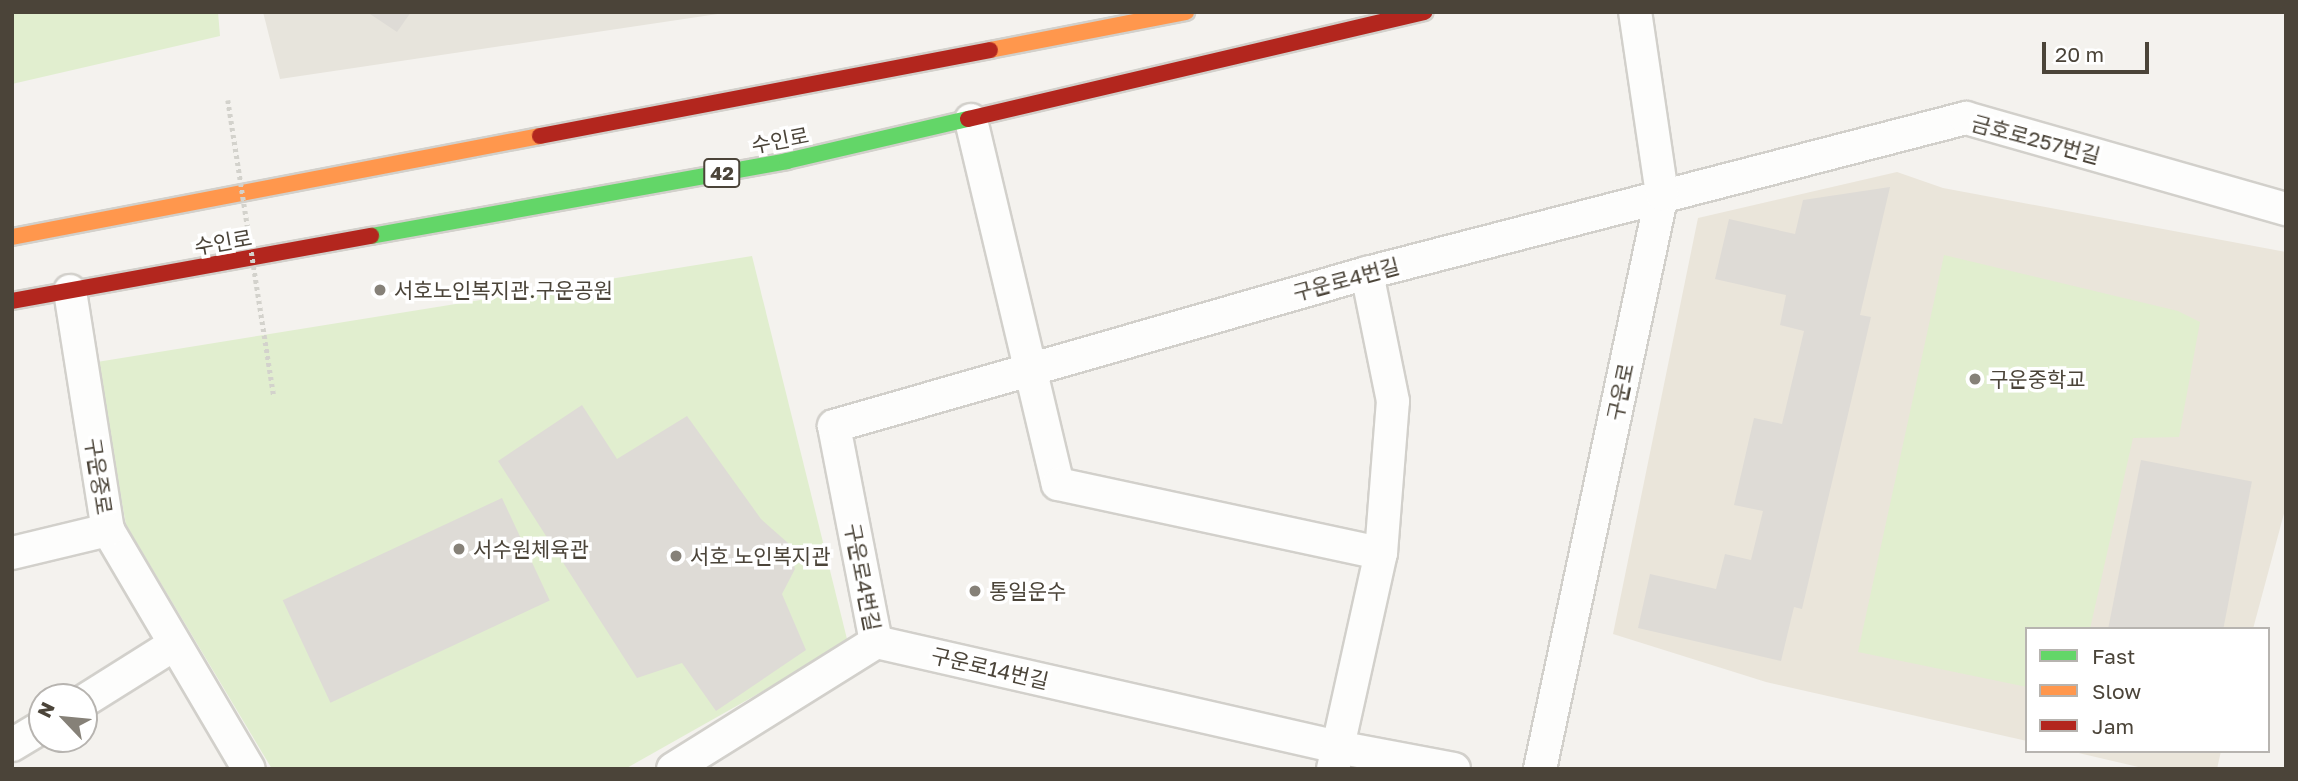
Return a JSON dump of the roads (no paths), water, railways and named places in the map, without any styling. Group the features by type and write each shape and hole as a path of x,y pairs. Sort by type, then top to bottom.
{"main road":[{"name":"수인로","path":"12,237 1186,12"},
{"name":"수인로","path":"12,301 787,161 1426,12"}],"street":[{"name":"구운로","path":"1540,769 1662,194 1635,12"},
{"name":"금호로257번길","path":"1662,194 1966,118 2286,209"},
{"path":"971,120 1058,484 1381,553"},
{"name":"구운로4번길","path":"876,642 834,426 1031,366 1662,194"},
{"path":"1335,758 1381,553 1393,401 1367,273"},
{"name":"구운중로","path":"70,291 108,530 249,769"},
{"path":"12,553 108,530"},
{"path":"673,769 876,642"},
{"name":"구운로14번길","path":"876,642 1335,758 1454,769"},
{"path":"98,692 175,644"},
{"path":"12,746 28,736"},
{"path":"12,755 21,769"}],"place":[{"name":"서호노인복지관.구운공원","path":"380,290"},
{"name":"구운중학교","path":"1975,379"},
{"name":"서수원체육관","path":"459,549"},
{"name":"서호 노인복지관","path":"676,556"},
{"name":"통일운수","path":"975,591"}]}
